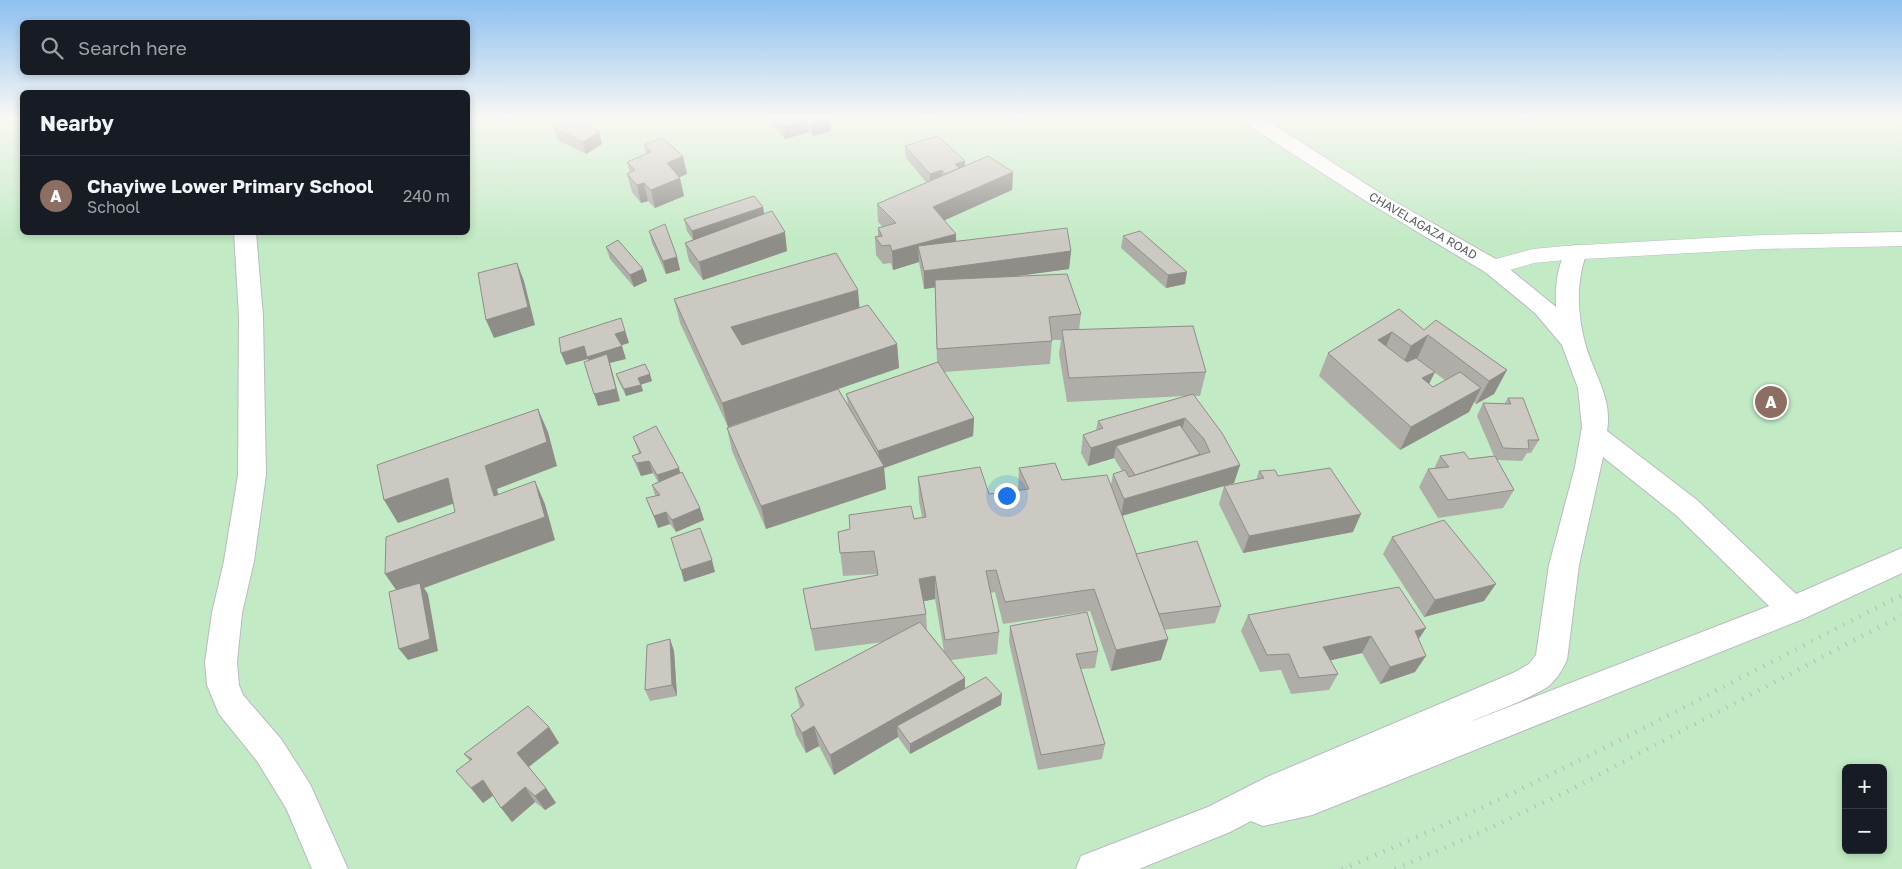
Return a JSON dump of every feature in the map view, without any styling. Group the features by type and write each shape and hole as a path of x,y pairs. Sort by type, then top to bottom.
{"street":[{"name":"CHAVELAGAZA ROAD","path":"1218,820 1279,789 1524,683 1540,674 1551,660 1553,653 1564,565 1594,434 1595,412 1591,388 1573,343 1543,308 1493,267 1376,199 1315,160"},
{"path":"245,235 251,317 252,475 239,561 227,613 221,662 223,685 230,704 269,750 298,796 330,869"},
{"path":"1493,267 1533,256 1576,252 1762,242 1902,239"},
{"path":"1573,343 1566,297 1568,274 1576,252"},
{"path":"1594,434 1687,508 1746,563 1792,610"},
{"path":"1094,869 1218,820 1312,798 1792,610 1902,560"}],"green space":[{"path":"0,160 20,160 20,235 470,235 470,160 1902,160 1902,869 0,869"}],"building":[{"path":"633,160 675,160 667,163 680,178 651,190 644,183 637,185 627,174 635,170 627,162"},
{"path":"917,160 965,161 955,164 959,168 945,174 942,170 930,174"},
{"path":"980,160 994,160 1013,172 933,207 956,234 892,251 890,245 882,246 875,237 882,236 878,228 896,223 877,204"},
{"path":"754,196 763,207 692,231 684,219"},
{"path":"772,211 785,232 699,262 685,243"},
{"path":"665,224 677,257 663,261 649,231"},
{"path":"1067,228 1071,251 924,271 918,246"},
{"path":"1140,231 1187,272 1168,275 1123,236"},
{"path":"618,240 643,269 630,275 606,247"},
{"path":"836,253 858,290 731,327 742,345 868,305 897,344 722,403 674,299"},
{"path":"517,263 528,307 486,320 478,273"},
{"path":"1067,274 1081,314 1049,317 1052,341 937,349 935,280"},
{"path":"1399,309 1424,330 1436,320 1507,370 1489,381 1428,335 1411,346 1392,332 1378,340 1407,362 1416,358 1435,372 1422,378 1433,387 1460,372 1481,388 1411,427 1328,353"},
{"path":"621,318 625,331 615,334 622,346 587,357 584,346 561,353 559,338"},
{"path":"1193,326 1206,372 1069,378 1062,330"},
{"path":"607,354 616,389 594,394 584,362"},
{"path":"938,362 974,418 878,451 846,394"},
{"path":"645,364 650,374 638,378 641,385 624,389 616,374"},
{"path":"838,389 884,466 761,506 727,428"},
{"path":"1193,394 1222,433 1240,465 1124,499 1113,474 1125,470 1129,477 1210,452 1204,439 1185,418 1091,448 1083,435 1103,428 1098,421"},
{"path":"1508,398 1523,398 1539,440 1528,440 1529,449 1503,448 1483,403 1511,404"},
{"path":"538,409 547,442 485,466 494,496 535,481 545,517 385,574 386,537 455,512 448,478 384,500 377,465"},
{"path":"1180,425 1200,454 1135,475 1116,446"},
{"path":"656,426 679,468 657,475 649,461 637,463 632,456 641,453 633,437"},
{"path":"1464,452 1469,459 1495,456 1514,490 1448,500 1428,469 1449,467 1440,456"},
{"path":"1055,463 1062,480 1107,475 1168,639 1116,650 1094,589 1005,602 996,570 986,571 999,632 945,640 935,576 919,579 926,614 811,629 803,589 878,575 874,551 840,553 838,532 850,529 849,515 911,506 914,519 926,517 918,477 980,467 989,494 1029,489 1019,468"},
{"path":"1330,468 1361,514 1249,536 1224,486 1264,478 1259,471 1275,470 1278,476"},
{"path":"682,472 700,508 672,520 666,512 654,516 646,498 660,495 652,485"},
{"path":"1444,520 1496,584 1435,600 1392,537"},
{"path":"700,528 712,560 681,570 671,538"},
{"path":"1197,541 1221,606 1159,614 1136,554"},
{"path":"420,583 430,639 399,649 389,592"},
{"path":"1399,587 1426,628 1415,631 1426,656 1390,667 1371,636 1323,647 1338,674 1299,678 1289,654 1267,655 1248,615"},
{"path":"1087,612 1098,651 1076,654 1105,744 1041,755 1010,626"},
{"path":"920,622 965,678 830,755 814,726 802,733 791,715 804,705 795,688"},
{"path":"670,639 672,685 645,690 647,645"},
{"path":"986,677 1002,694 910,744 897,726"},
{"path":"528,706 549,727 517,753 546,788 535,796 525,787 501,808 483,780 471,788 456,771 472,759 464,754"}],"railway":[{"path":"1342,869 1485,806 1625,738 1902,595"},
{"path":"1395,869 1479,833 1562,794 1902,615"}],"place":[{"name":"Chayiwe Lower Primary School","path":"1771,402"}]}
